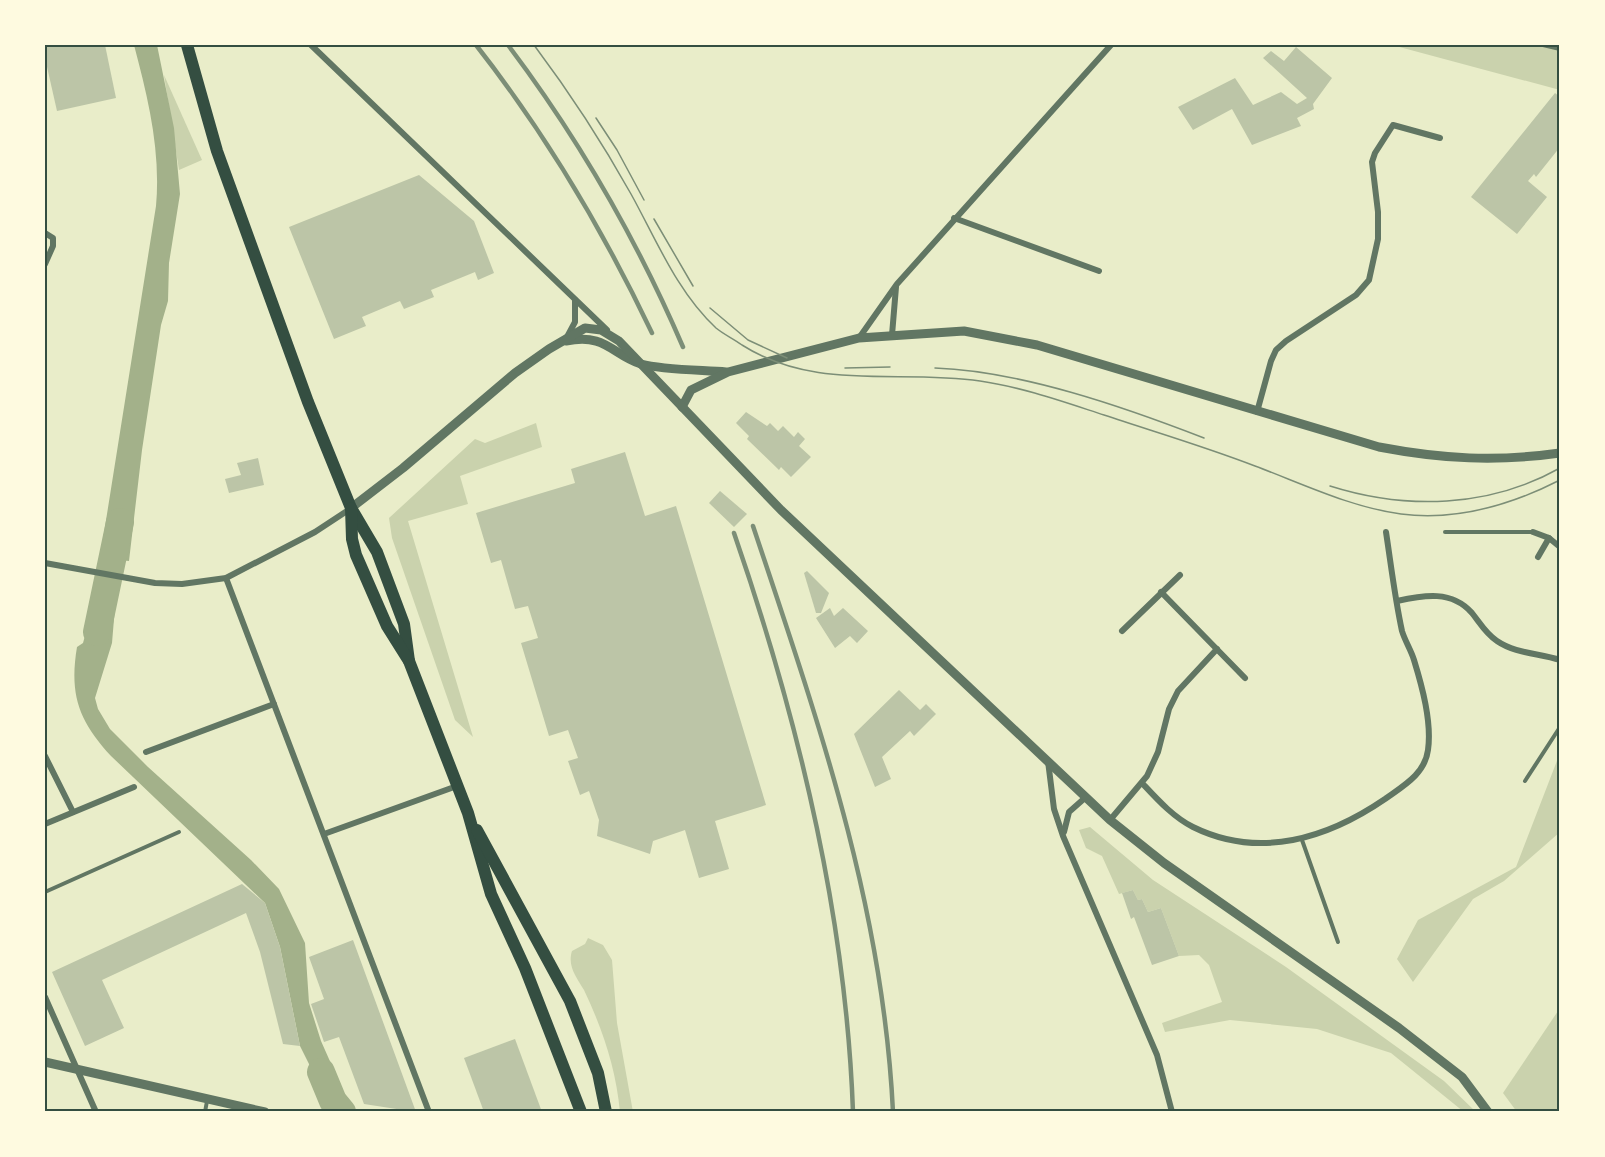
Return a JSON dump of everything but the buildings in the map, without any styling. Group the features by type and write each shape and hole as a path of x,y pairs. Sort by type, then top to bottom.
{"highway":[{"path":"187,45 211,131 237,210 351,508 377,552 404,624 409,662"},
{"path":"351,508 352,539 356,555 387,626 409,662 468,813 573,1007 598,1073 606,1112"},
{"path":"468,813 490,894 534,989 581,1112"}],"street":[{"path":"311,45 619,341 781,510 1110,820 1164,862 1399,1028 1462,1077 1488,1112"},
{"path":"859,338 897,284 1111,45"},
{"path":"1257,412 1276,350 1286,340 1356,295 1369,280 1378,239 1372,162 1375,153 1393,125 1440,138"},
{"path":"954,218 1099,271"},
{"path":"45,233 53,238 53,246 45,264"},
{"path":"892,335 897,284"},
{"path":"564,341 574,322 575,300"},
{"path":"45,563 128,580 182,584 226,578 315,532 351,508 403,468 534,358 585,328 602,330 619,341"},
{"path":"682,407 690,390 728,372 859,338 964,331 1037,345 1257,412 1379,447 1422,456 1484,460 1560,453"},
{"path":"564,341 584,339 606,344 641,364 728,372"},
{"path":"1142,783 1174,814 1192,827 1213,835 1255,843 1302,840 1346,824 1412,779 1423,768 1428,751 1429,729 1414,660 1403,632 1386,532"},
{"path":"1533,532 1549,538 1560,547"},
{"path":"1538,557 1549,538"},
{"path":"1122,631 1180,574"},
{"path":"226,578 429,1112"},
{"path":"1161,592 1245,678"},
{"path":"1397,601 1431,595 1443,596 1467,608 1488,634 1505,646 1560,660"},
{"path":"1110,820 1142,783 1158,753 1169,709 1179,691 1216,649"},
{"path":"146,752 274,704"},
{"path":"45,756 72,812"},
{"path":"1048,761 1054,809 1063,836 1157,1055 1172,1112"},
{"path":"324,834 457,786"},
{"path":"45,824 134,787"},
{"path":"1063,836 1069,813 1086,796"},
{"path":"45,997 96,1112"},
{"path":"45,1062 265,1112"}],"lane":[{"path":"1543,45 1560,49"},
{"path":"1445,532 1533,532"},
{"path":"1525,781 1560,727"},
{"path":"45,892 179,832"},
{"path":"1302,840 1338,942"},
{"path":"205,1112 207,1099"}],"shaded area":[{"path":"134,45 157,45 174,128 180,194 169,263 168,301 161,325 142,450 129,561 100,558 156,206 155,145"},
{"path":"1392,45 1560,45 1560,90"},
{"path":"164,75 202,160 179,170"},
{"path":"536,423 542,447 460,476 468,504 408,521 473,737 455,720 392,538 389,518 475,439 485,443"},
{"path":"97,592 116,595 112,643 95,698 98,709 110,729 148,767 251,860 279,889 305,943 309,1003 321,1041 352,1111 329,1104 300,1046 280,947 265,903 111,756 84,719 76,693 75,664 77,647 83,643"},
{"path":"1560,753 1560,832 1504,881 1473,899 1413,982 1397,959 1418,920 1516,867"},
{"path":"1090,827 1153,880 1286,967 1444,1081 1476,1112 1464,1112 1391,1053 1317,1029 1230,1020 1165,1032 1162,1023 1222,1002 1209,965 1199,955 1179,956 1161,908 1148,912 1142,899 1138,900 1133,890 1119,894 1102,856 1086,848 1079,830"},
{"path":"588,938 603,945 612,960 617,1023 633,1112 620,1112 612,1065 603,1035 572,967 572,951 585,944"},
{"path":"1560,1008 1560,1112 1517,1112 1503,1093"}],"waterway":[{"path":"97,632 120,522"},
{"path":"321,1072 333,1101 342,1112"}],"tram line":[{"path":"534,45 609,156 668,264 690,298 702,314 719,330 770,360 799,369 828,374 949,378 1011,387 1199,446 1363,506 1401,514 1442,515 1483,509 1522,497 1560,480"},
{"path":"596,118 617,150 644,200"},
{"path":"654,219 693,286"},
{"path":"710,308 748,340 787,358"},
{"path":"845,368 890,367"},
{"path":"935,368 1002,376 1072,392 1204,438"},
{"path":"1330,486 1388,499 1447,501 1476,498 1505,491 1560,468"}],"railway":[{"path":"476,45 526,113 572,184 614,258 652,333"},
{"path":"508,45 559,117 605,191 646,268 683,347"},
{"path":"753,526 801,671 844,814 876,961 887,1035 893,1112"},
{"path":"734,533 779,674 815,818 840,964 849,1038 853,1112"}]}
